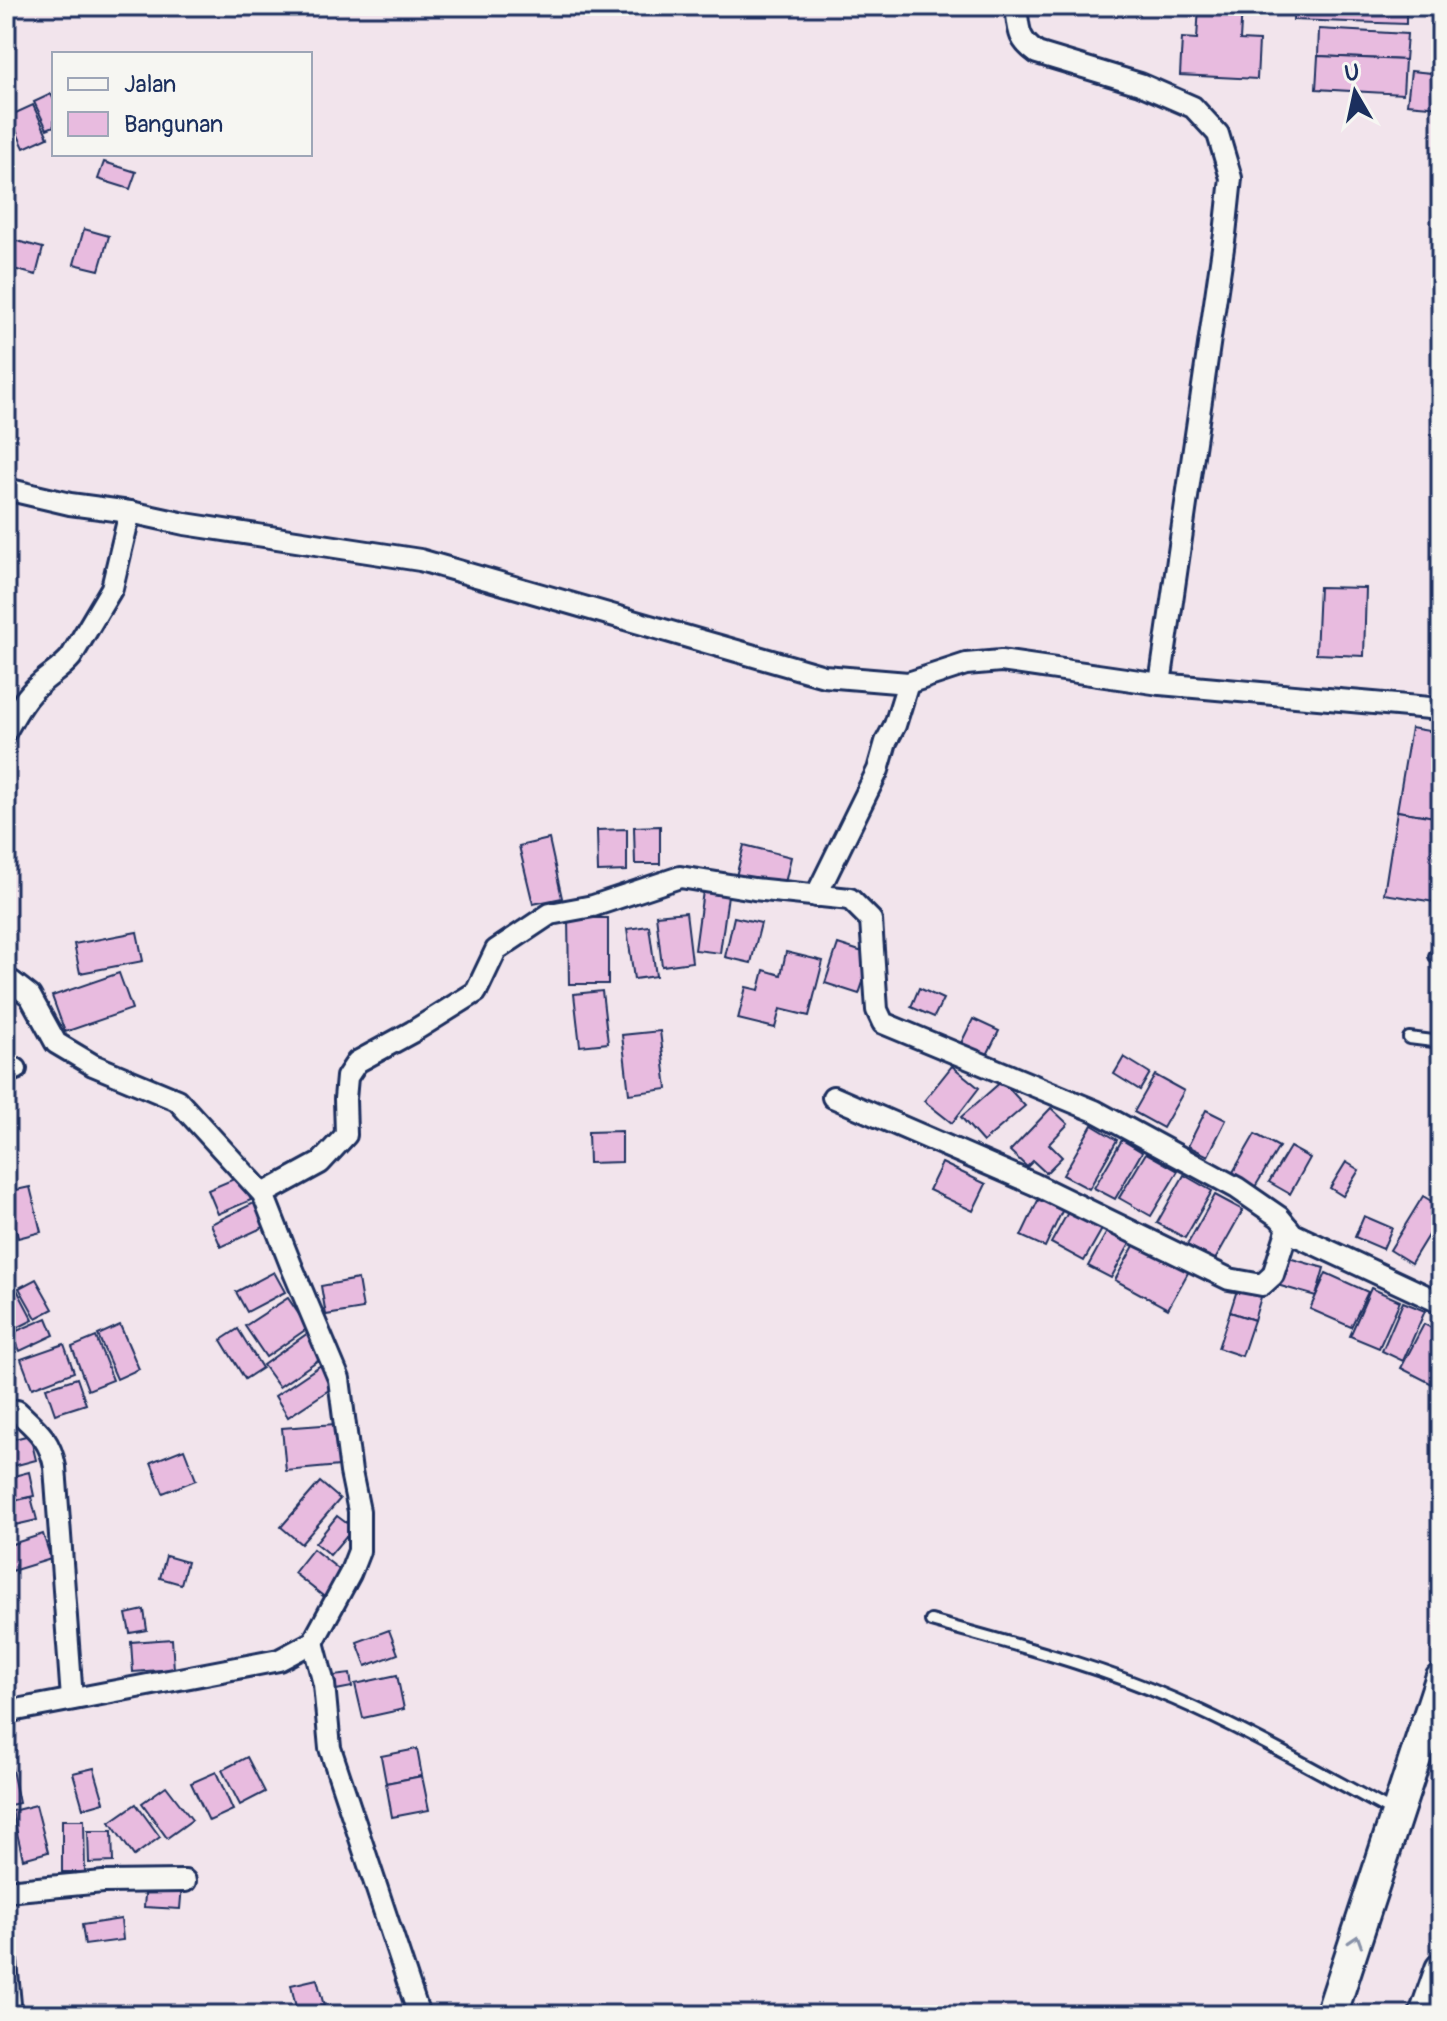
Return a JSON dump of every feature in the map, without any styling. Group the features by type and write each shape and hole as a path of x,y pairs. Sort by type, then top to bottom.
{"main road":[{"path":"1331,2015 1441,1679"}],"street":[{"path":"1016,6 1024,44 1037,53 1140,84 1193,107 1218,134 1231,178 1160,684"},
{"path":"6,489 70,504 185,524 420,560 824,676 908,683 966,664 1001,661 1160,684 1441,709"},
{"path":"6,731 21,703 71,657 112,588 130,512"},
{"path":"816,896 878,770 908,683"},
{"path":"263,1194 320,1163 346,1135 347,1077 357,1062 476,992 496,950 550,914 593,906 680,877 754,889 850,899 871,920 877,1010 883,1023 1095,1111 1237,1188 1279,1217 1293,1234 1441,1303"},
{"path":"6,980 30,996 56,1043 93,1065 177,1100 263,1194 339,1379 359,1511 359,1551 313,1642 279,1660 6,1712"},
{"path":"833,1097 1034,1184 1229,1279 1262,1285 1273,1275 1288,1228"},
{"path":"17,1411 43,1435 52,1449 72,1699"},
{"path":"313,1642 324,1684 330,1748 419,2015"},
{"path":"6,1891 103,1882 185,1881"},
{"path":"6,1962 11,2015"}],"lane":[{"path":"1409,1038 1441,1042"},
{"path":"931,1621 1069,1660 1173,1699 1397,1814"}],"building":[{"path":"1199,6 1242,6 1240,40 1259,41 1257,79 1180,75 1182,38 1197,39"},
{"path":"1294,6 1406,9 1406,24 1293,20"},
{"path":"1319,29 1407,34 1405,60 1318,56"},
{"path":"1318,56 1405,60 1403,94 1316,89"},
{"path":"1411,71 1441,74 1441,107 1407,104"},
{"path":"51,94 52,127 47,129 34,102"},
{"path":"33,105 48,137 24,148 9,116"},
{"path":"104,162 136,172 130,189 98,179"},
{"path":"84,229 109,236 99,270 74,264"},
{"path":"6,238 43,248 36,275 6,267"},
{"path":"1319,587 1366,588 1364,656 1316,654"},
{"path":"1411,728 1441,733 1441,818 1397,811"},
{"path":"1397,811 1441,818 1441,903 1384,894"},
{"path":"660,826 660,864 635,864 634,827"},
{"path":"627,829 627,871 598,872 597,830"},
{"path":"549,839 562,898 533,904 519,846"},
{"path":"744,845 791,857 783,892 735,880"},
{"path":"703,891 728,895 720,953 695,950"},
{"path":"686,912 692,962 662,966 656,915"},
{"path":"734,917 761,923 751,963 725,957"},
{"path":"568,918 608,918 608,984 569,984"},
{"path":"649,926 656,976 634,979 627,929"},
{"path":"137,932 143,961 80,973 74,944"},
{"path":"838,944 872,955 859,994 825,983"},
{"path":"786,952 823,961 809,1016 780,1009 775,1028 738,1019 746,987 759,990 764,970 781,975"},
{"path":"119,973 132,1009 65,1032 52,996"},
{"path":"919,988 943,999 934,1017 911,1007"},
{"path":"602,991 608,1043 580,1046 574,994"},
{"path":"973,1019 999,1031 987,1055 961,1043"},
{"path":"660,1031 667,1089 629,1094 622,1035"},
{"path":"1124,1057 1150,1073 1140,1090 1114,1074"},
{"path":"952,1066 979,1088 952,1123 924,1101"},
{"path":"1155,1075 1184,1091 1163,1128 1134,1112"},
{"path":"1002,1081 1025,1106 983,1142 961,1117"},
{"path":"1051,1108 1068,1124 1049,1144 1062,1157 1046,1173 1033,1161 1027,1167 1010,1151"},
{"path":"1206,1110 1226,1120 1208,1156 1188,1146"},
{"path":"1092,1125 1117,1140 1089,1189 1063,1175"},
{"path":"622,1131 622,1162 589,1163 588,1132"},
{"path":"1255,1134 1279,1147 1255,1187 1232,1174"},
{"path":"1122,1140 1142,1152 1115,1199 1094,1188"},
{"path":"1290,1147 1310,1158 1290,1194 1269,1182"},
{"path":"1146,1153 1178,1171 1151,1216 1119,1198"},
{"path":"1346,1162 1359,1170 1343,1196 1330,1188"},
{"path":"942,1163 986,1184 973,1211 929,1190"},
{"path":"1184,1175 1212,1191 1185,1238 1157,1223"},
{"path":"241,1176 251,1200 218,1214 208,1190"},
{"path":"30,1187 41,1232 18,1238 7,1192"},
{"path":"1041,1194 1065,1205 1045,1247 1021,1236"},
{"path":"1215,1195 1243,1210 1215,1260 1187,1245"},
{"path":"1423,1196 1441,1207 1441,1214 1411,1263 1390,1250"},
{"path":"256,1202 266,1226 221,1247 211,1224"},
{"path":"1072,1205 1105,1224 1084,1261 1051,1243"},
{"path":"1364,1216 1392,1228 1383,1249 1355,1237"},
{"path":"1109,1228 1132,1240 1111,1278 1088,1266"},
{"path":"1136,1242 1189,1271 1168,1309 1115,1280"},
{"path":"1285,1257 1324,1268 1316,1296 1277,1285"},
{"path":"274,1272 285,1292 247,1312 236,1292"},
{"path":"1326,1273 1368,1292 1351,1327 1310,1309"},
{"path":"36,1279 53,1309 36,1318 19,1288"},
{"path":"358,1279 363,1309 326,1315 321,1286"},
{"path":"14,1284 33,1320 9,1332 6,1327 6,1289"},
{"path":"1238,1287 1262,1294 1254,1320 1230,1312"},
{"path":"1371,1288 1400,1301 1379,1348 1350,1336"},
{"path":"288,1298 308,1328 266,1357 245,1326"},
{"path":"1403,1302 1425,1311 1403,1361 1382,1351"},
{"path":"1230,1312 1254,1320 1242,1356 1218,1348"},
{"path":"47,1318 54,1335 20,1351 12,1333"},
{"path":"1424,1324 1441,1333 1441,1382 1438,1387 1401,1368"},
{"path":"120,1325 139,1369 117,1379 98,1335"},
{"path":"238,1329 262,1368 245,1379 221,1340"},
{"path":"308,1333 324,1356 279,1387 263,1365"},
{"path":"96,1337 113,1380 88,1390 72,1347"},
{"path":"64,1344 74,1372 32,1388 21,1359"},
{"path":"324,1363 338,1384 288,1417 275,1396"},
{"path":"77,1378 86,1404 55,1414 46,1388"},
{"path":"335,1424 339,1466 286,1471 282,1428"},
{"path":"30,1435 36,1460 6,1468 6,1441"},
{"path":"184,1449 196,1480 163,1493 151,1462"},
{"path":"29,1472 34,1496 6,1502 6,1478"},
{"path":"320,1482 340,1499 301,1544 281,1527"},
{"path":"31,1497 37,1520 15,1525 9,1502"},
{"path":"337,1516 353,1528 330,1555 315,1543"},
{"path":"43,1534 51,1559 12,1571 6,1546"},
{"path":"313,1549 346,1575 327,1599 294,1573"},
{"path":"166,1556 187,1562 181,1584 160,1578"},
{"path":"144,1610 147,1630 130,1633 126,1614"},
{"path":"389,1630 398,1654 366,1666 357,1642"},
{"path":"172,1639 174,1669 133,1672 131,1642"},
{"path":"350,1674 352,1687 336,1690 333,1676"},
{"path":"397,1675 404,1709 363,1718 355,1684"},
{"path":"417,1749 422,1776 386,1783 381,1756"},
{"path":"247,1757 265,1792 240,1805 222,1770"},
{"path":"10,1760 19,1803 6,1806 6,1761"},
{"path":"94,1768 104,1802 83,1808 73,1773"},
{"path":"216,1772 233,1810 209,1821 191,1783"},
{"path":"422,1776 429,1810 392,1817 386,1783"},
{"path":"166,1786 192,1820 167,1838 142,1803"},
{"path":"136,1804 160,1837 134,1856 110,1822"},
{"path":"36,1805 48,1852 23,1859 12,1811"},
{"path":"62,1820 84,1820 85,1872 62,1872"},
{"path":"88,1831 112,1831 113,1862 89,1863"},
{"path":"146,1883 182,1885 180,1909 144,1907"},
{"path":"121,1919 123,1940 85,1945 82,1925"},
{"path":"317,1979 324,2006 297,2012 291,1985"}]}
